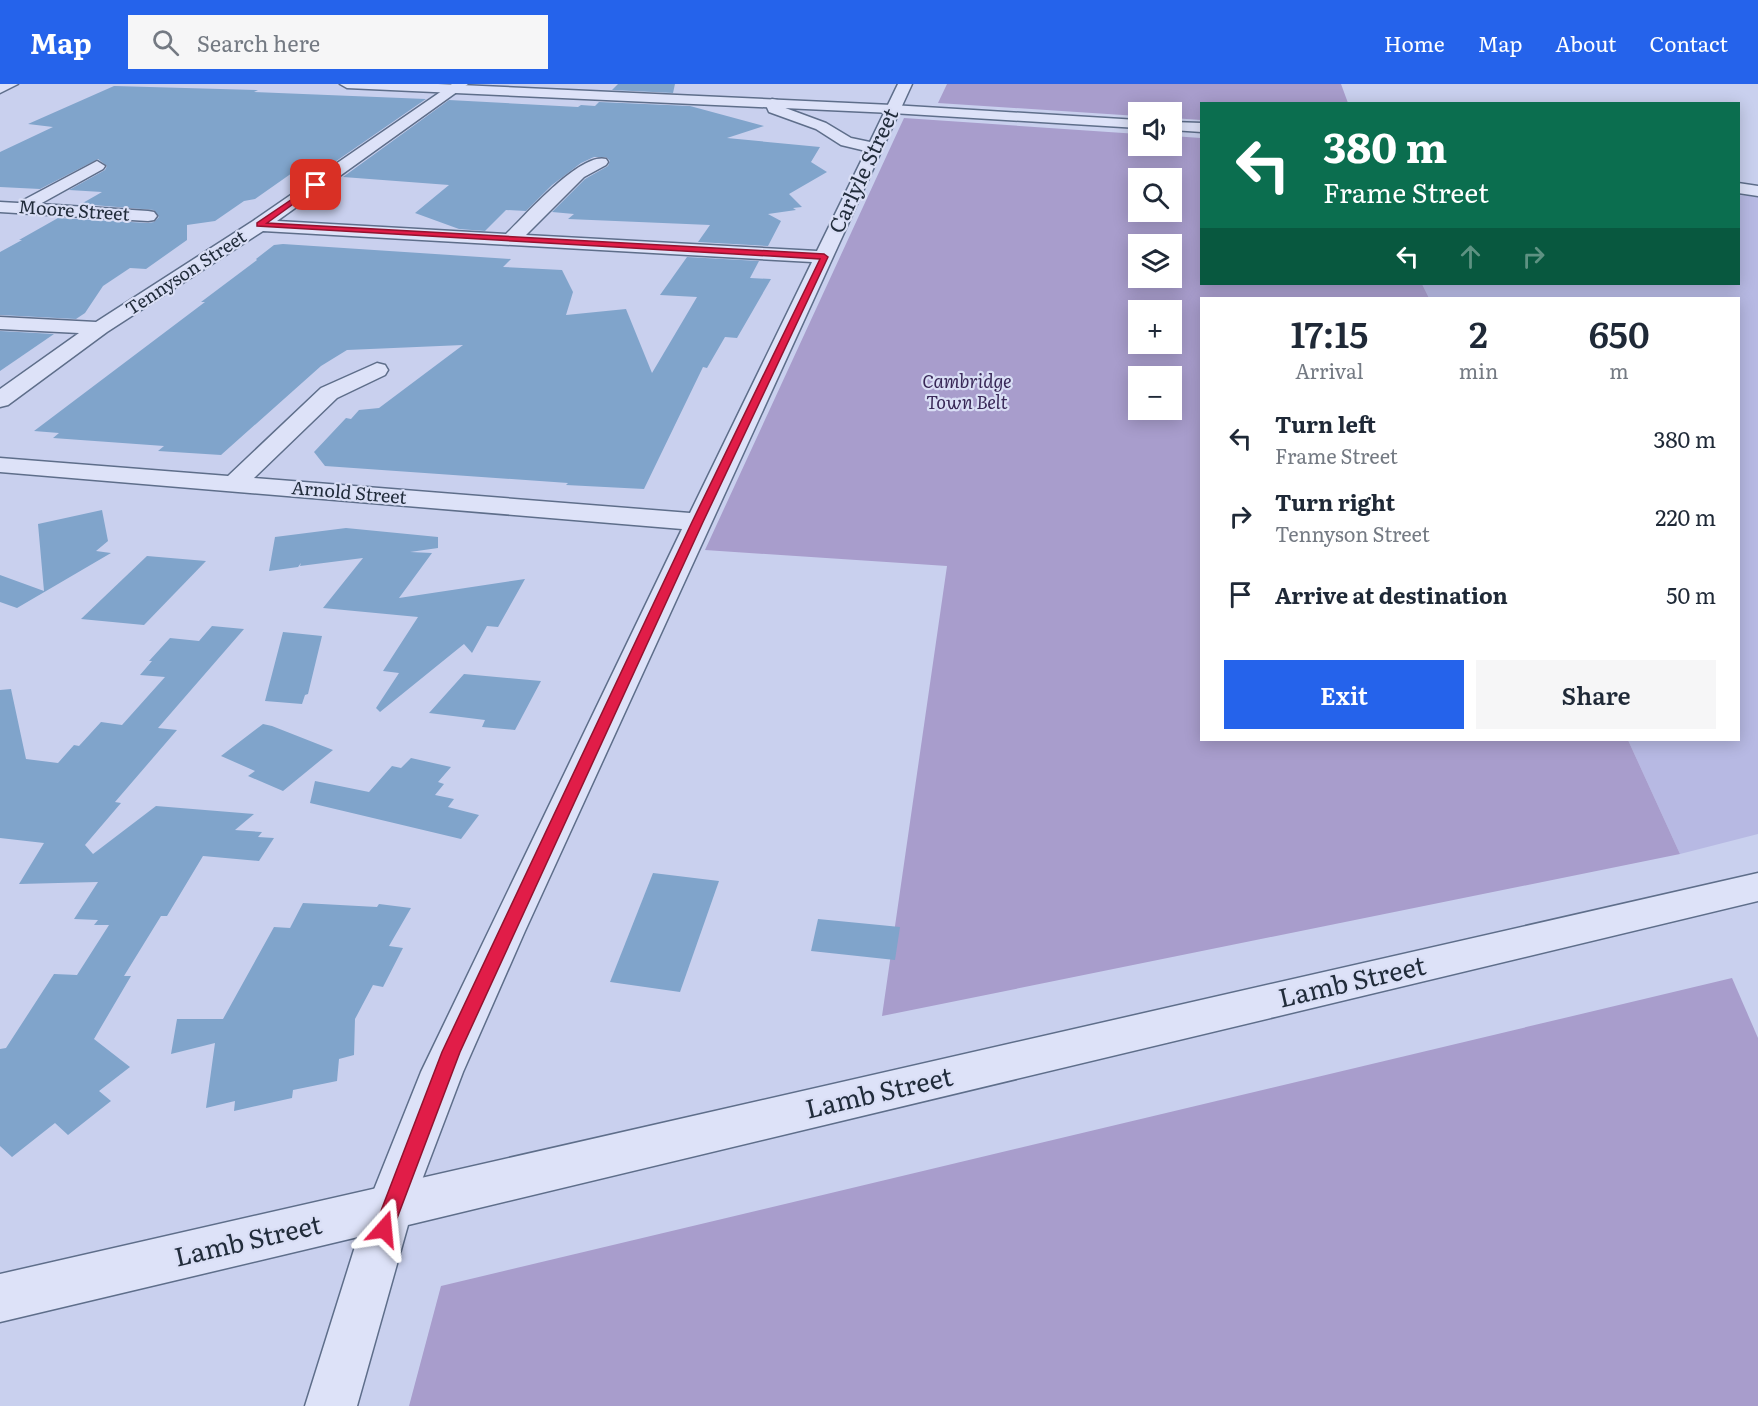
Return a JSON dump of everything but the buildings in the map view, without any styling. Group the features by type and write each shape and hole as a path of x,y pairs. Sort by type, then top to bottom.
{"street":[{"path":"0,88 11,84"},
{"path":"347,84 457,86 1128,123"},
{"name":"Carlyle Street","path":"331,1406 390,1207 442,1072 697,522 905,84"},
{"name":"Tennyson Street","path":"0,400 100,328 259,225 457,86"},
{"path":"772,103 774,109 821,126 846,142 875,148"},
{"path":"1182,127 1200,128"},
{"path":"512,239 578,174 600,162"},
{"path":"21,208 97,166"},
{"path":"1740,188 1758,191"},
{"name":"Moore Street","path":"0,207 148,216"},
{"path":"259,225 824,257"},
{"path":"0,323 100,328"},
{"path":"235,483 329,393 377,370"},
{"name":"Arnold Street","path":"0,465 697,522"},
{"name":"Lamb Street","path":"0,1298 1758,887"}],"shaded area":[{"path":"1740,195 1758,197 1758,834 1680,854 1628,741 1740,741 1740,297 1428,297 1422,285 1740,285"}],"green space":[{"path":"947,84 1341,84 1348,102 1200,102 1200,120 1182,119 1182,102 1128,102 1128,115 938,103"},
{"name":"Cambridge Town Belt","path":"904,118 1128,133 1128,156 1182,156 1182,137 1200,138 1200,285 1422,285 1428,297 1200,297 1200,741 1628,741 1680,854 882,1016 947,566 705,550"},
{"path":"1732,978 1758,1038 1758,1406 409,1406 441,1286"}],"route":[{"path":"316,185 259,225 824,257 697,522 451,1052 390,1207 384,1229"}]}
